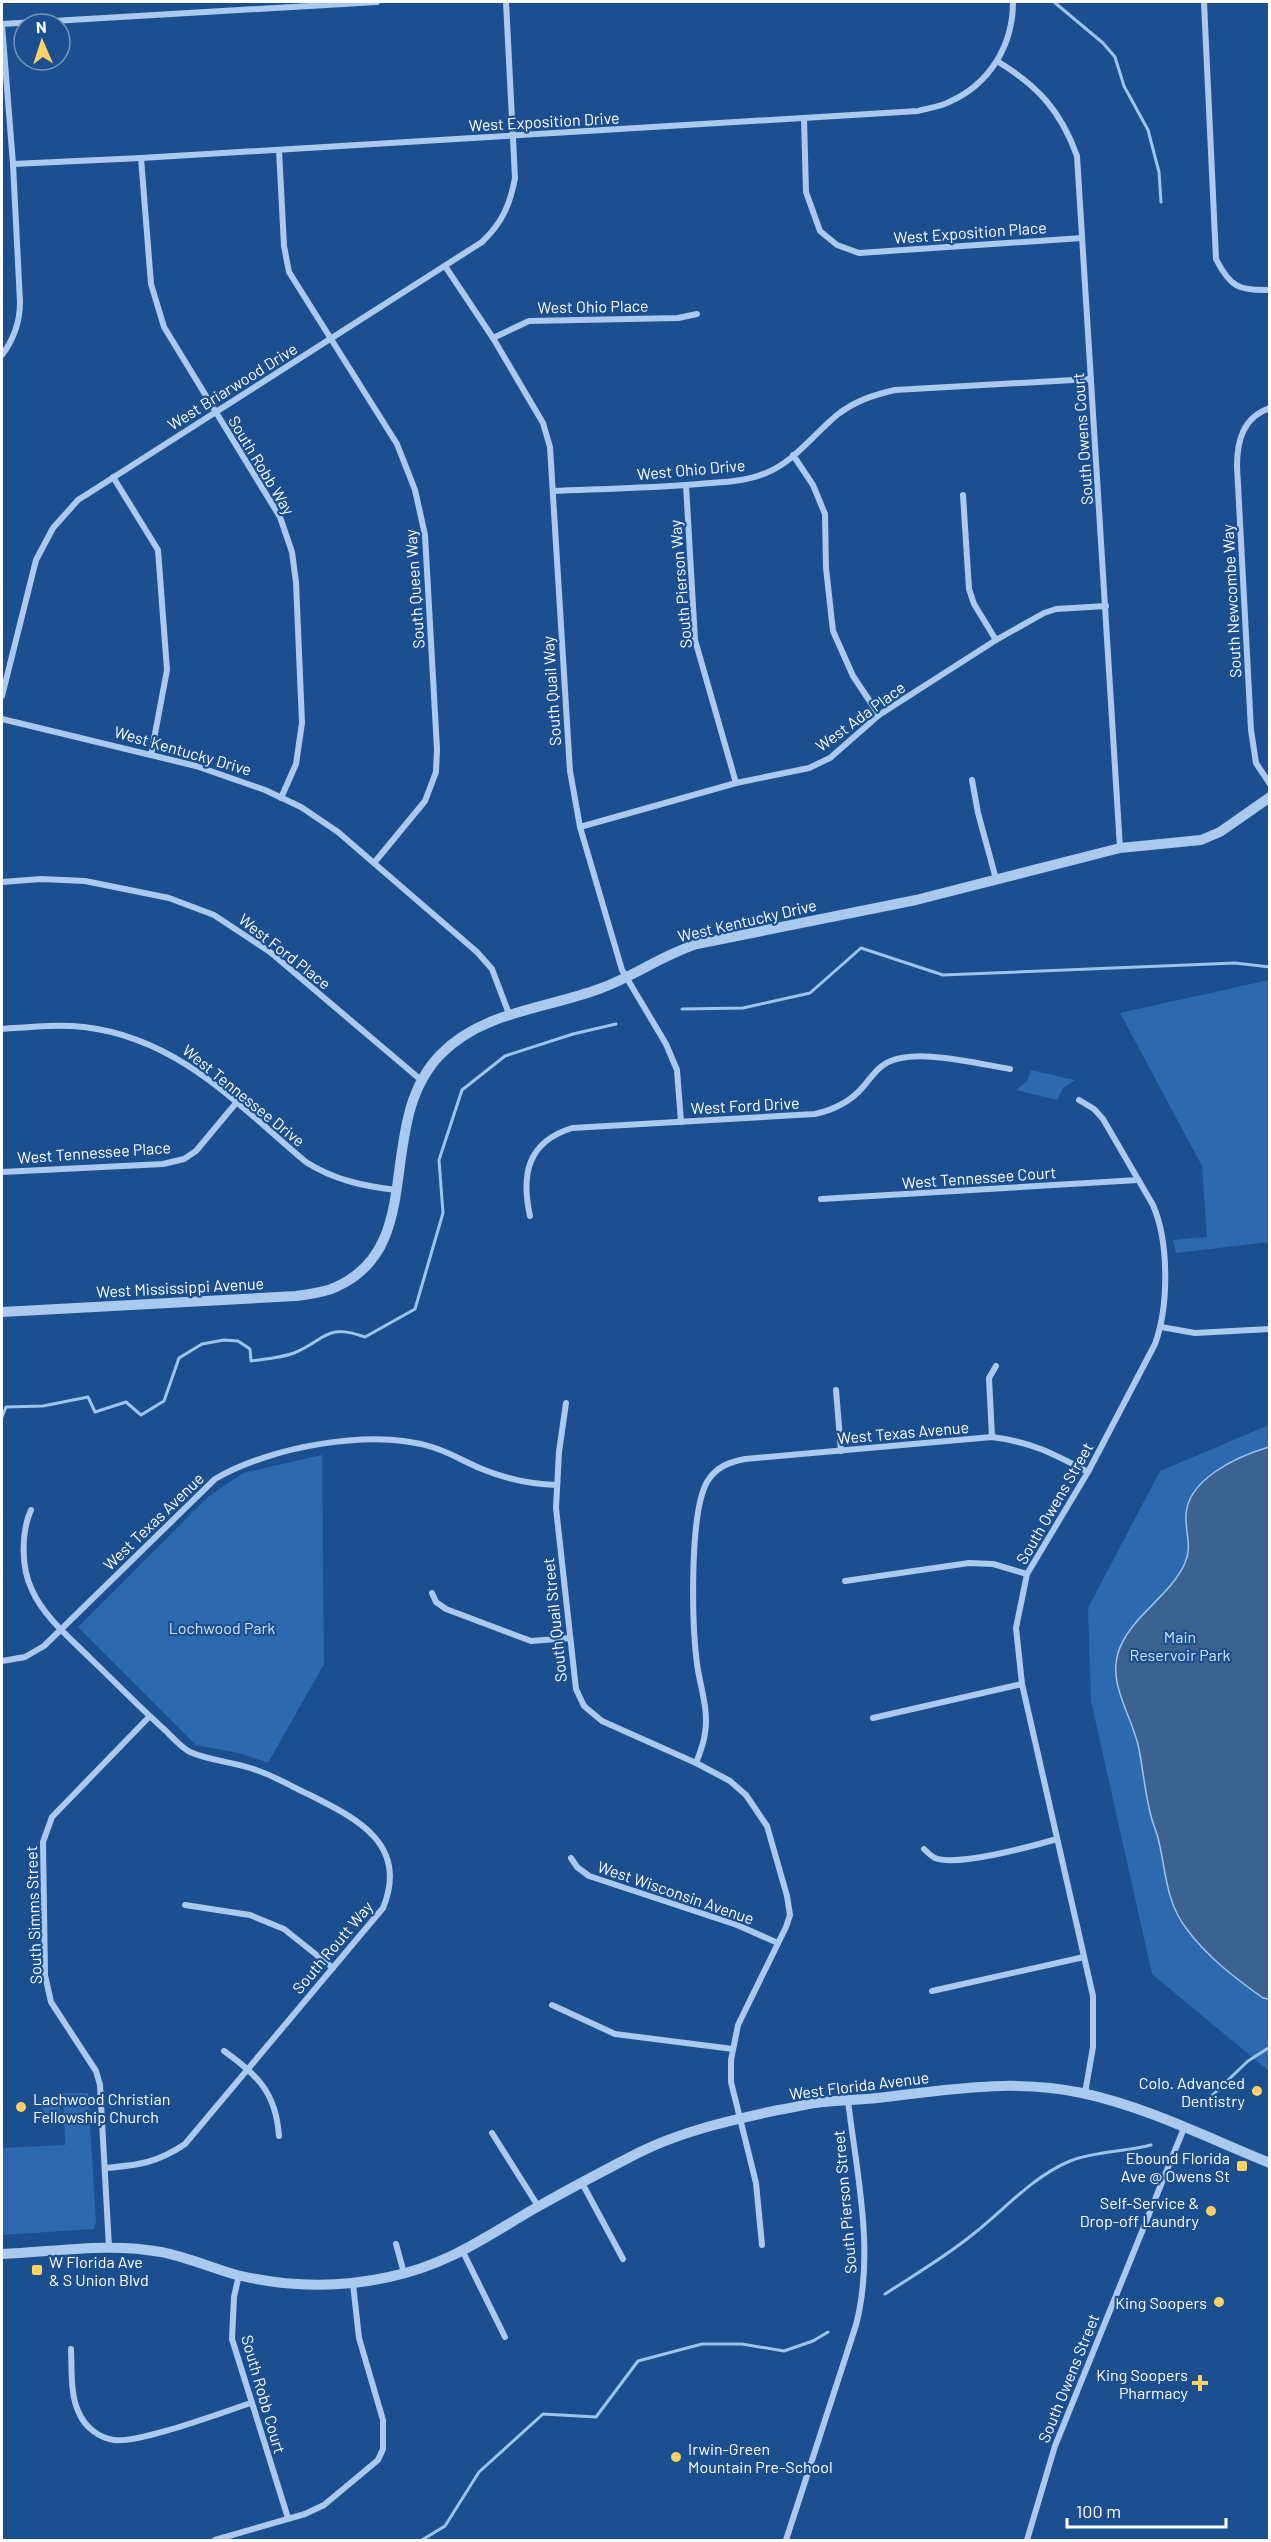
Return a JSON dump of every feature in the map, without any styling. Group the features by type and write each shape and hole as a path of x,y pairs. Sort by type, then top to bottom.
{"street":[{"path":"2,355 15,334 20,312 13,164 2,24 377,2"},
{"name":"West Briarwood Drive","path":"2,696 32,571 40,549 69,509 89,491 216,413 482,242 503,218 511,200 515,178 506,2"},
{"name":"West Exposition Drive","path":"13,164 918,111 948,103 968,92 984,78 1008,42 1013,2"},
{"path":"1204,2 1216,259 1224,276 1234,286 1248,291 1269,290"},
{"name":"South Owens Court","path":"997,61 1045,96 1063,122 1077,156 1120,848"},
{"name":"West Exposition Place","path":"804,118 806,192 820,231 837,245 859,253 1082,238"},
{"name":"South Queen Way","path":"279,150 286,261 289,272 397,444 415,490 425,535 437,749 436,772 425,801 374,863"},
{"name":"South Robb Way","path":"141,158 151,284 157,308 172,341 280,517 292,552 296,582 302,723 296,764 281,798"},
{"name":"South Quail Way","path":"445,266 494,338 543,423 550,447 570,771 580,827 619,962 666,1044 676,1070 681,1122"},
{"name":"West Ohio Place","path":"494,338 529,321 678,318 697,314"},
{"name":"West Ohio Drive","path":"553,491 738,481 767,473 793,455 851,405 895,390 1091,379"},
{"name":"South Newcombe Way","path":"1269,408 1254,418 1241,435 1237,466 1251,730 1256,763 1269,784"},
{"path":"793,455 813,485 825,514 826,568 833,631 853,676 879,715"},
{"path":"113,477 158,550 167,670 151,755"},
{"name":"South Pierson Way","path":"686,485 695,640 736,783"},
{"path":"963,495 969,589 974,604 996,640"},
{"name":"West Ada Place","path":"580,827 736,783 786,774 830,758 879,715 996,640 1044,613 1056,609 1106,606"},
{"name":"West Kentucky Drive","path":"2,718 224,774 301,807 338,832 486,960 496,978 509,1014 596,990 673,952 698,944 916,900 1120,848 1189,843 1210,837 1269,796"},
{"path":"972,780 978,813 996,879"},
{"name":"West Ford Place","path":"2,882 41,879 85,881 170,898 214,915 270,952 421,1080"},
{"path":"396,1190 405,1125 421,1080 441,1054 462,1036 485,1023 509,1014"},
{"name":"West Tennessee Drive","path":"2,1029 57,1025 83,1027 111,1031 138,1040 174,1055 306,1162 319,1170 363,1186 396,1190"},
{"name":"West Ford Drive","path":"530,1216 525,1194 529,1165 535,1153 559,1132 572,1128 815,1114 829,1111 851,1098 881,1066 906,1057 924,1057 1010,1069"},
{"name":"South Owens Street","path":"1079,1100 1094,1109 1103,1119 1153,1205 1158,1220 1164,1281 1161,1327 1155,1344 1088,1472 1028,1574 1016,1628 1022,1684 1093,1996 1093,2047 1085,2094"},
{"name":"West Tennessee Place","path":"2,1172 163,1164 184,1159 196,1151 236,1103"},
{"name":"West Tennessee Court","path":"821,1200 1138,1180"},
{"name":"West Mississippi Avenue","path":"2,1312 296,1296 326,1291 356,1276 371,1261 384,1242 392,1220 396,1190"},
{"path":"1161,1327 1195,1333 1269,1329"},
{"path":"993,1437 989,1378 996,1366"},
{"path":"836,1390 841,1451"},
{"name":"South Quail Street","path":"566,1403 559,1452 556,1508 576,1689 584,1706 602,1721 696,1763 730,1781 746,1795 767,1826 787,1896 790,1915 738,2025 733,2049 731,2082 756,2183 762,2245"},
{"name":"West Texas Avenue","path":"696,1763 705,1732 706,1716 694,1628 694,1572 702,1492 717,1471 728,1463 745,1459 993,1437 1038,1446 1088,1472"},
{"name":"West Texas Avenue","path":"2,1661 25,1657 44,1646 215,1479 236,1466 345,1440 411,1441 517,1481 557,1485"},
{"name":"South Routt Way","path":"31,1510 24,1533 28,1580 38,1603 61,1629 189,1752 257,1770 338,1809 360,1823 378,1840 391,1866 390,1891 383,1908 185,2144 166,2157 145,2164 106,2168"},
{"path":"845,1581 969,1563 993,1564 1028,1574"},
{"path":"432,1593 436,1602 446,1609 531,1641 570,1638"},
{"path":"873,1718 1022,1684"},
{"name":"South Simms Street","path":"110,2247 100,2085 96,2071 51,2002 45,1975 43,1842 52,1817 149,1716"},
{"path":"924,1849 936,1858 950,1860 985,1856 1058,1839"},
{"name":"West Wisconsin Avenue","path":"571,1858 577,1868 589,1876 737,1925 778,1943"},
{"path":"185,1905 250,1916 284,1929 333,1968"},
{"path":"932,1992 1084,1957"},
{"path":"552,2004 615,2034 733,2049"},
{"path":"224,2051 248,2068 260,2080 273,2102 279,2136"},
{"name":"West Florida Avenue","path":"2,2254 110,2247 162,2252 239,2275 308,2285 352,2284 404,2273 463,2252 538,2206 641,2151 688,2132 739,2118 824,2102 848,2102 1002,2085 1043,2087 1085,2094 1136,2108 1269,2163"},
{"name":"South Pierson Street","path":"786,2541 856,2325 864,2289 865,2250 848,2102"},
{"name":"South Owens Street","path":"1027,2541 1055,2446 1184,2128"},
{"path":"492,2133 538,2206"},
{"path":"582,2183 623,2259"},
{"path":"396,2244 404,2273"},
{"path":"463,2252 505,2337"},
{"name":"South Robb Court","path":"239,2275 234,2297 232,2339 288,2518"},
{"path":"215,2541 305,2514 324,2505 369,2470 378,2460 383,2449 383,2420 359,2338 352,2284"},
{"path":"71,2349 74,2394 79,2414 90,2428 105,2438 127,2441 251,2403"}],"green space":[{"path":"1269,980 1269,1242 1176,1253 1173,1240 1207,1237 1202,1166 1120,1013"},
{"path":"1031,1070 1075,1080 1063,1088 1057,1100 1016,1090 1027,1081"},
{"name":"Main Reservoir Park","path":"1269,1425 1269,2071 1152,1974 1091,1701 1088,1608 1160,1471"},
{"name":"Lochwood Park","path":"322,1455 324,1664 268,1763 243,1754 196,1745 78,1627 209,1496 243,1473"},
{"path":"63,2093 88,2093 96,2222 94,2229 2,2235 2,2148 65,2145"},
{"path":"60,2104 61,2122 43,2122 42,2105"}],"shaded area":[{"name":"Main Reservoir Park","path":"1270,1447 1269,1999 1263,1998 1252,1990 1212,1957 1186,1928 1174,1908 1150,1812 1139,1749 1122,1701 1116,1677 1116,1665 1123,1640 1170,1586 1185,1563 1188,1546 1186,1519 1188,1505 1194,1493 1203,1481 1229,1463"}],"waterway":[{"path":"1054,2 1103,43 1115,57 1124,86 1148,130 1159,172 1161,202"},
{"path":"682,1009 743,1008 810,993 861,948 943,975 1235,963 1270,967"},
{"path":"2,1417 6,1407 43,1406 88,1397 95,1412 126,1402 141,1415 164,1401 179,1358 202,1344 224,1340 238,1341 250,1349 251,1361 273,1358 294,1353 334,1332 352,1333 365,1337 415,1309 443,1213 439,1160 462,1090 505,1056 573,1034 616,1024"},
{"path":"1202,2105 1248,2061 1270,2047"},
{"path":"885,2294 962,2243 1031,2185 1056,2168 1090,2155 1151,2145"},
{"path":"422,2540 445,2526 479,2472 543,2414 596,2417 638,2361 702,2344 742,2344 784,2351 813,2341 828,2332"}],"place":[{"name":"Colo. Advanced Dentistry","path":"1257,2091"},
{"name":"Lachwood Christian Fellowship Church","path":"21,2107"},
{"name":"Ebound Florida Ave @ Owens St","path":"1242,2166"},
{"name":"Self-Service & Drop-off Laundry","path":"1211,2211"},
{"name":"W Florida Ave & S Union Blvd","path":"37,2270"},
{"name":"King Soopers","path":"1219,2302"},
{"name":"King Soopers Pharmacy","path":"1200,2383"},
{"name":"Irwin-Green Mountain Pre-School","path":"676,2457"}]}
